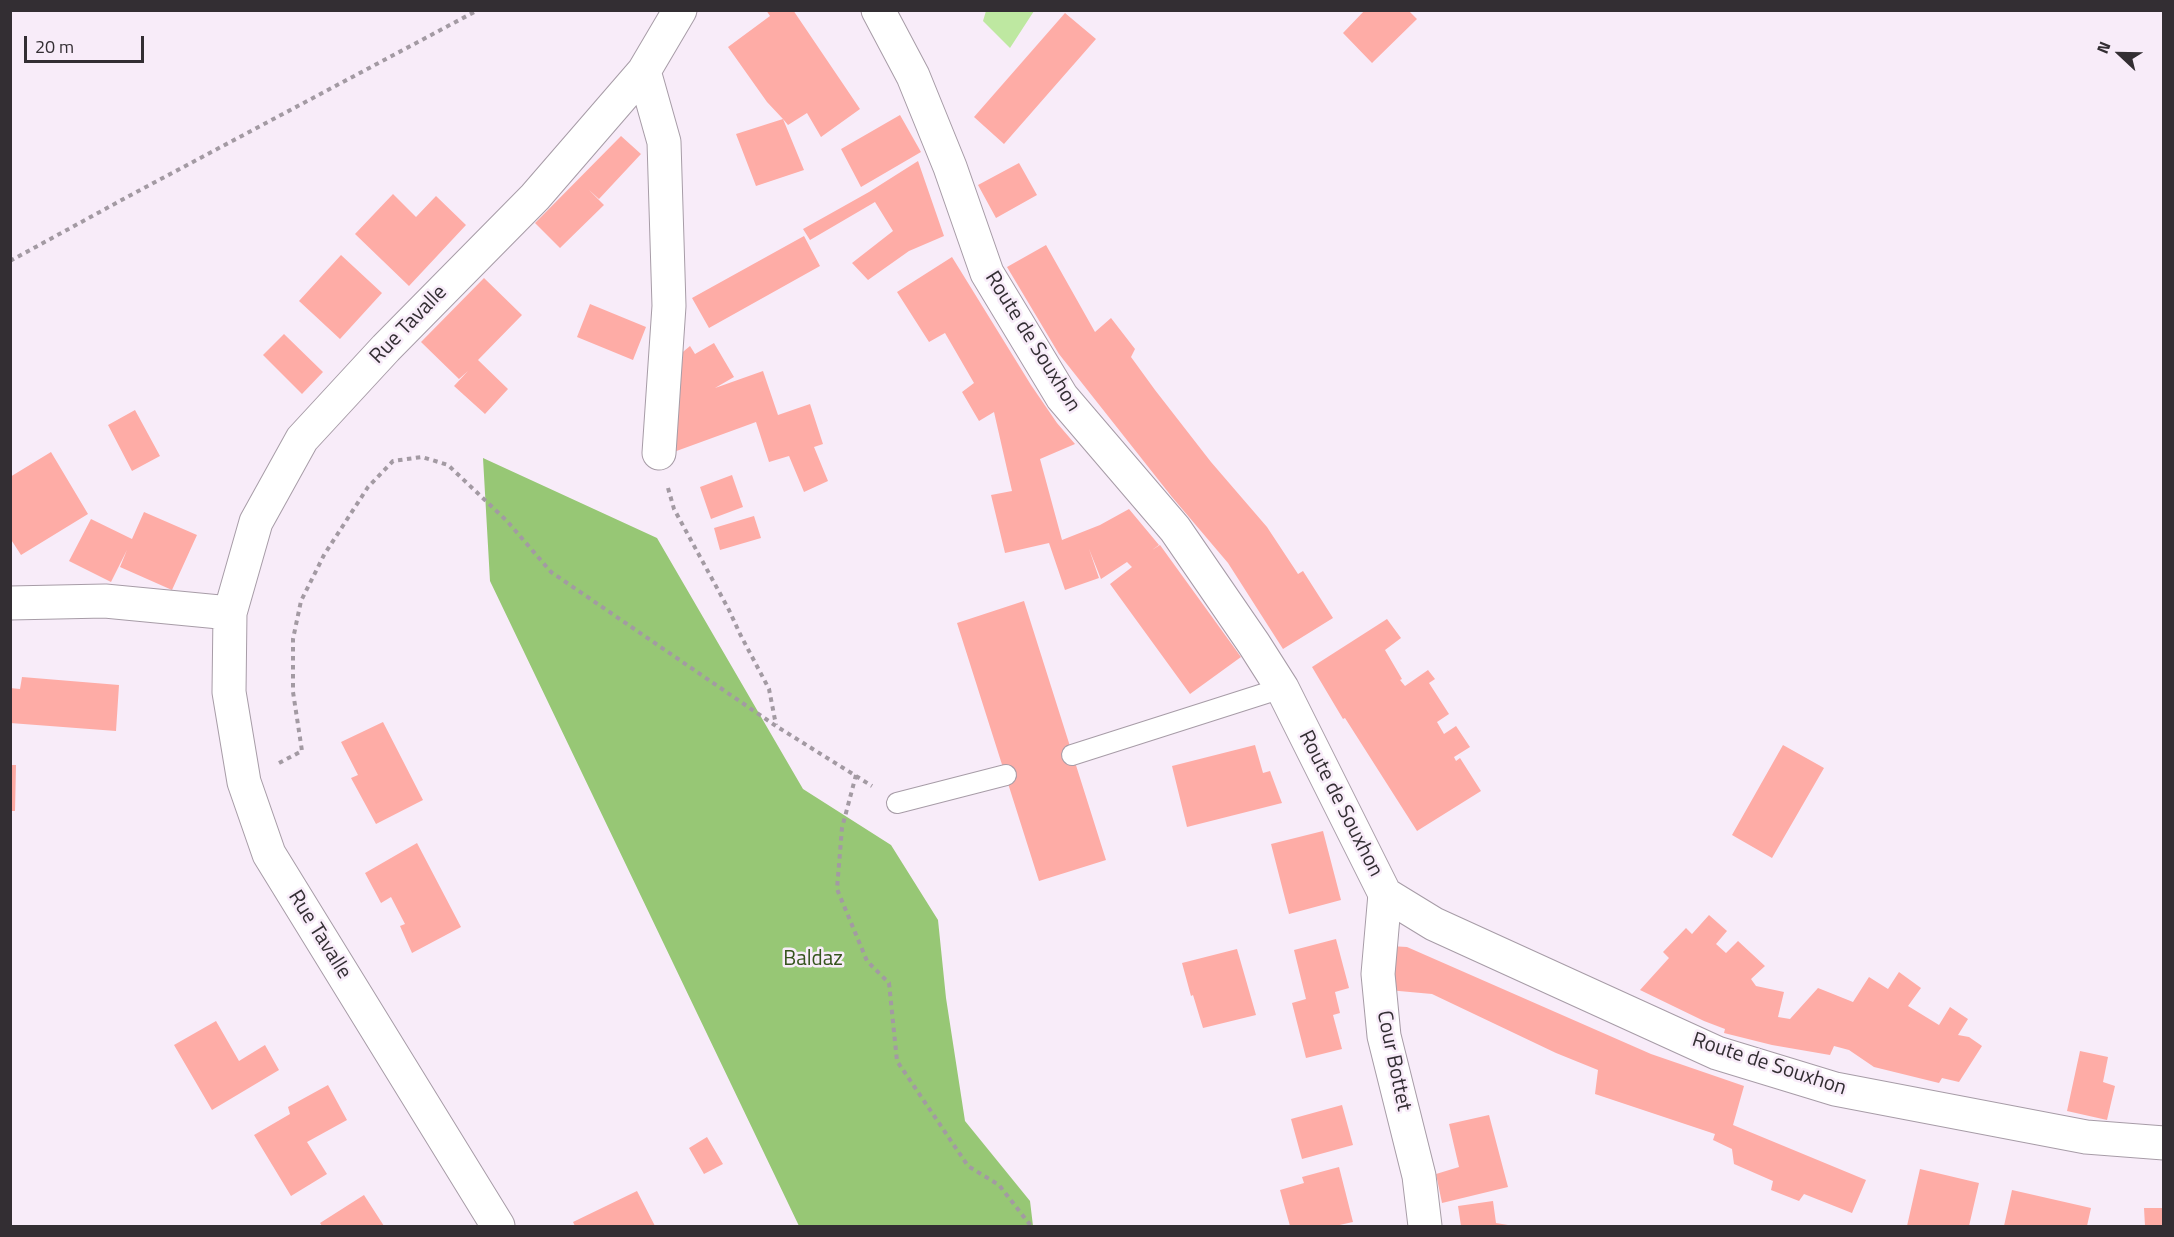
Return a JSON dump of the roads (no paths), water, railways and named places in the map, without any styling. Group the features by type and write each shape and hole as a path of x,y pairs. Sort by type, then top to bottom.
{"street":[{"name":"Rue Tavalle","path":"498,1227 269,854 244,782 229,692 230,613 256,522 303,439 386,348 535,197 644,71 680,10"},
{"name":"Route de Souxhon","path":"878,10 914,76 950,167 987,273 1062,397 1175,529 1254,644 1282,688 1385,894 1434,924 1717,1053 1835,1089 2086,1137 2163,1143"},
{"path":"644,71 664,142 669,306 659,453"},
{"path":"10,603 105,602 230,613"},
{"name":"Cour Bottet","path":"1385,894 1378,974 1384,1036 1419,1176 1425,1227"}],"lane":[{"path":"1072,754 1282,688"},
{"path":"897,802 1006,775"}],"park label":[{"name":"Baldaz","path":"813,960"}]}
